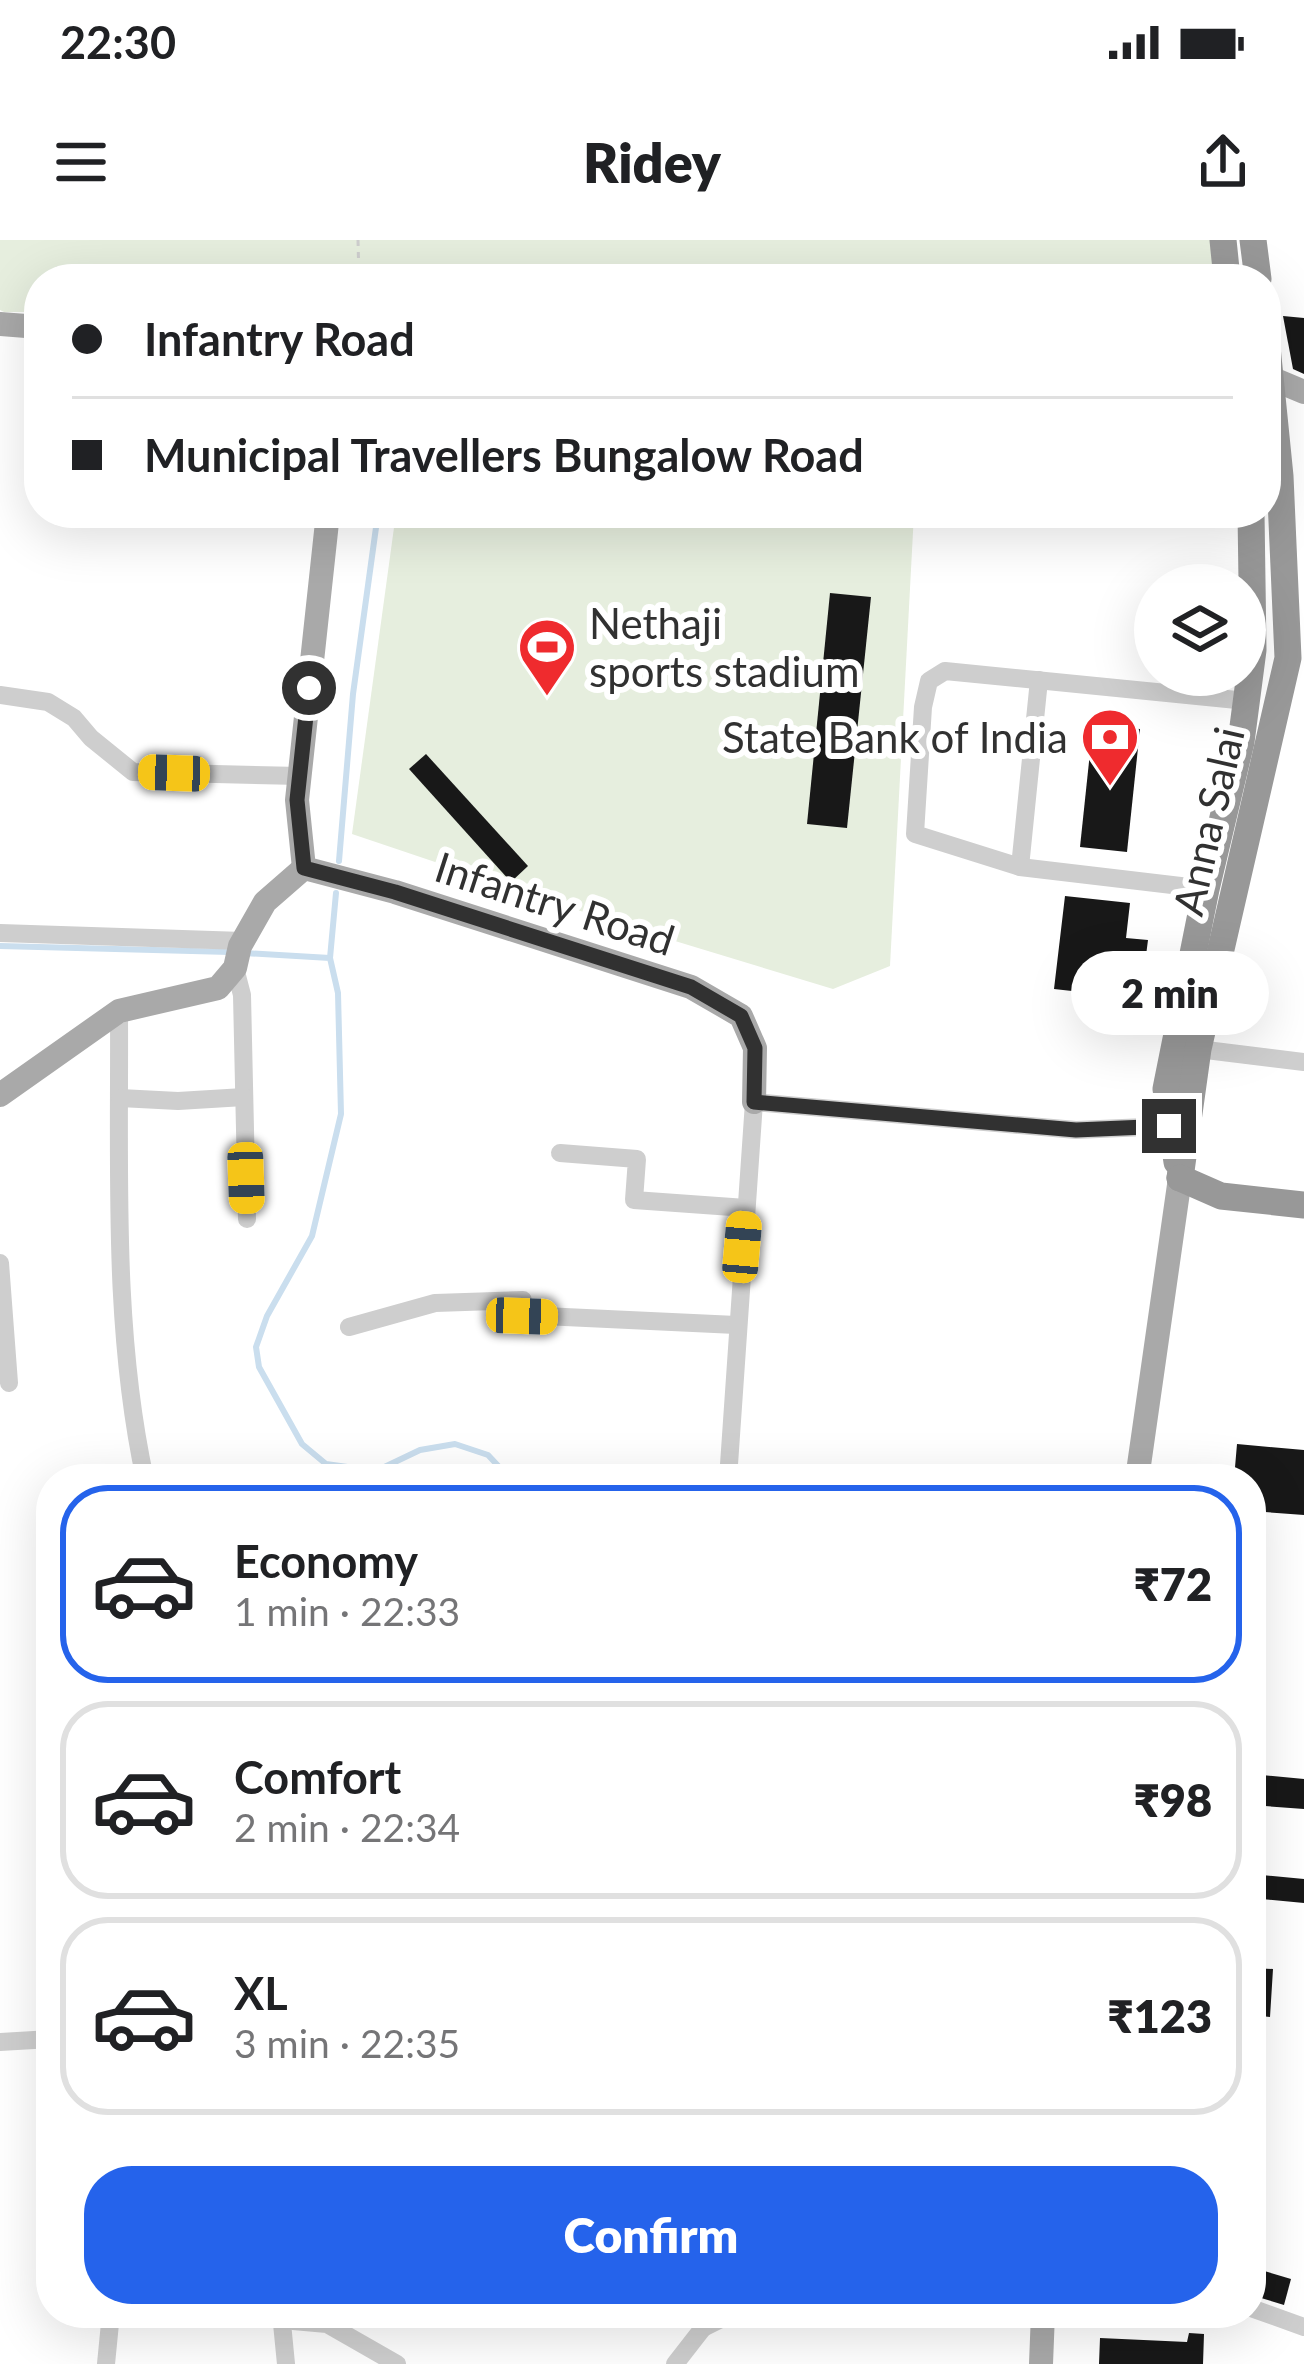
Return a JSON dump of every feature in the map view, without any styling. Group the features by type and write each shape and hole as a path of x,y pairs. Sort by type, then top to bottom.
{"highway":[{"name":"Anna Salai","path":"1180,1178 1198,1049 1296,614 1281,483"},
{"name":"Anna Salai","path":"1180,1178 1166,1089 1241,742 1253,650 1251,528"},
{"path":"1180,1178 1221,1196 1304,1205"}],"main road":[{"path":"0,1095 119,1011 218,988 235,968 243,940 265,902 304,868 297,800 326,528"},
{"name":"Infantry Road","path":"304,868 395,892 691,987 741,1016 755,1048 754,1102"},
{"name":"Anna Salai","path":"1139,1464 1180,1178"},
{"path":"1041,2328 1041,2364"}],"street":[{"path":"1206,890 1020,867 915,834 923,707 929,681 945,671 1246,701"},
{"path":"1020,867 1039,680"},
{"path":"0,695 47,702 74,718 133,772 300,776"},
{"path":"0,933 243,940"},
{"path":"235,968 242,995 247,1219"},
{"path":"119,1011 120,1221 130,1413 142,1464"},
{"path":"1198,1049 1304,1062"},
{"path":"120,1098 178,1101 244,1096"},
{"path":"754,1102 1076,1130 1169,1126"},
{"name":"Infantry Road","path":"729,1464 754,1102"},
{"path":"560,1154 637,1159 634,1200 746,1208"},
{"path":"0,1263 9,1383"},
{"path":"349,1327 434,1303 523,1300 522,1316 736,1325"},
{"path":"0,2042 36,2040"},
{"path":"1266,2313 1304,2327"},
{"path":"106,2364 110,2328"},
{"path":"283,2328 286,2364"},
{"path":"334,2328 397,2364"},
{"path":"675,2364 699,2328"}],"green space":[{"path":"0,240 1214,240 1219,264 24,264 24,312 0,310"},
{"path":"394,528 913,528 890,966 833,989 619,924 352,834"}],"building":[{"path":"1283,316 1304,318 1304,374 1293,369"},
{"path":"830,593 871,597 847,828 807,824"},
{"name":"State Bank of India","path":"1093,724 1140,729 1127,852 1080,847"},
{"path":"426,754 528,866 511,882 409,769"},
{"path":"1065,896 1130,903 1126,938 1148,940 1144,971 1121,968 1117,996 1054,989"},
{"path":"1237,1444 1304,1450 1304,1515 1266,1512 1266,1464 1235,1464"},
{"path":"1266,1775 1304,1779 1304,1809 1266,1806"},
{"path":"1266,1875 1304,1879 1304,1903 1266,1899"},
{"path":"1266,1969 1273,1969 1270,2017 1266,2017"},
{"path":"1266,2272 1291,2279 1284,2305 1266,2300"},
{"path":"1189,2333 1204,2334 1203,2364 1099,2364 1100,2338 1187,2342"}],"waterway":[{"path":"339,861 353,694 376,528"},
{"path":"330,958 336,893"},
{"path":"0,946 230,952"},
{"path":"244,953 330,958 338,993 341,1114 312,1236 267,1316 256,1347 259,1367 302,1444 326,1464"},
{"path":"391,1464 420,1450 455,1444 488,1455 496,1464"}],"place":[{"name":"Nethaji sports stadium","path":"547,698"},
{"name":"State Bank of India","path":"1110,788"}],"route":[{"path":"309,688 297,800 304,868 395,892 691,987 741,1016 755,1048 754,1102 1076,1130 1169,1126"}]}
